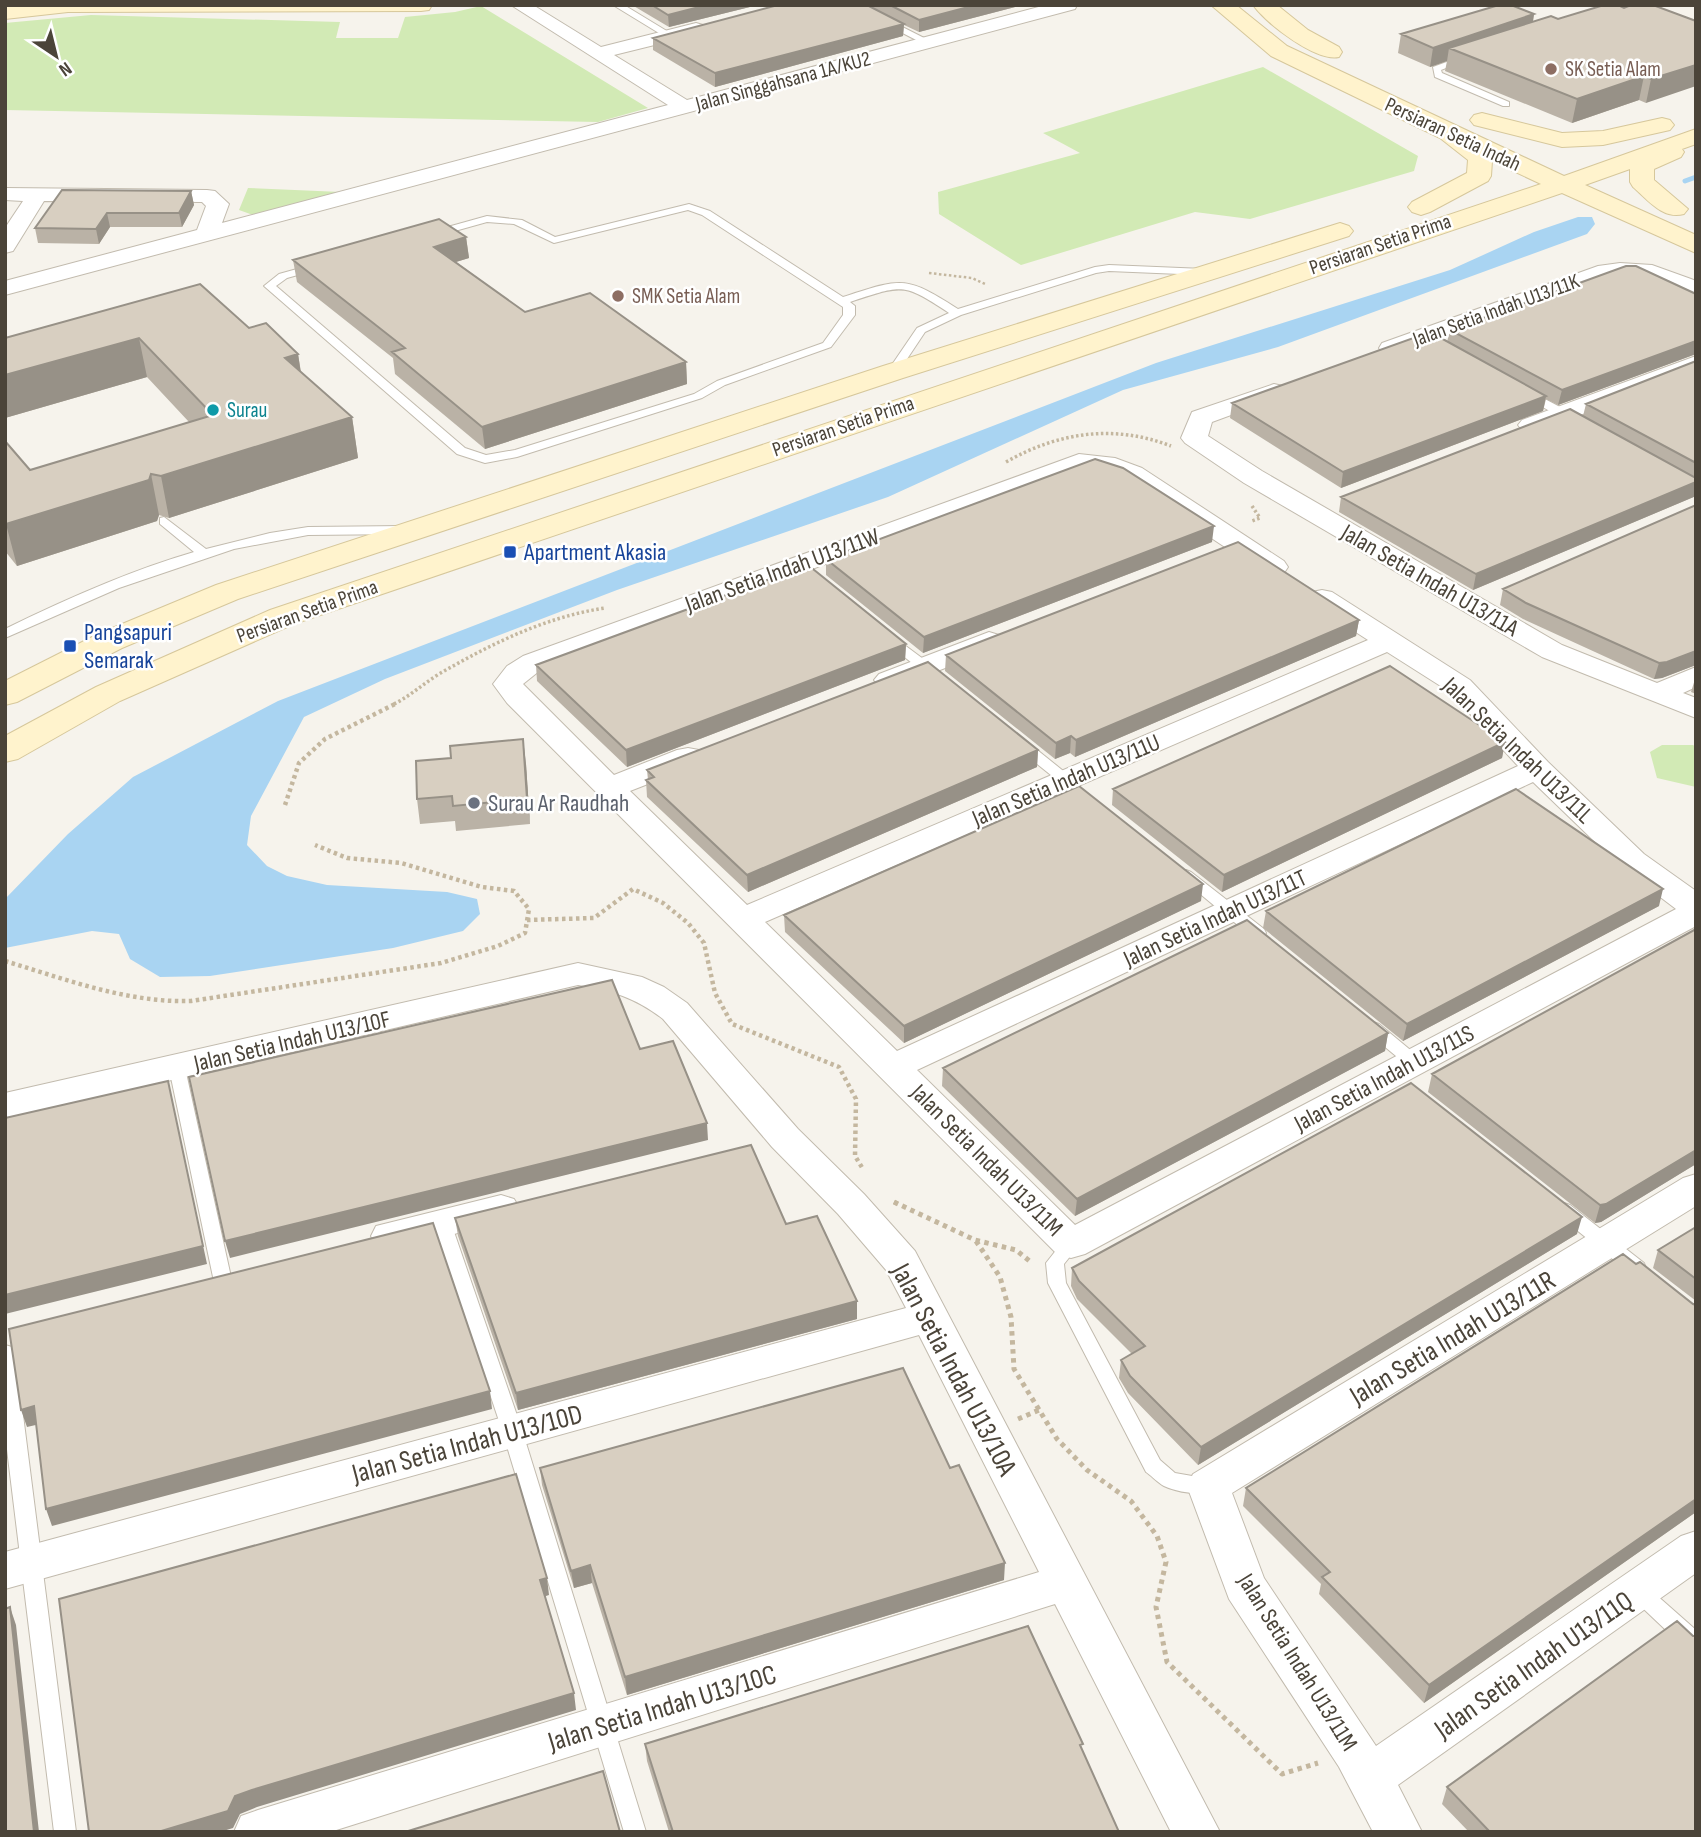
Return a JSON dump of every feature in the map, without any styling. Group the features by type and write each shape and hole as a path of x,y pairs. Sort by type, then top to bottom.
{"street":[{"path":"5,13 68,6 421,5"},
{"name":"Jalan Singgahsana 1A/KU2","path":"520,5 686,108 1068,5"},
{"name":"Persiaran Setia Indah","path":"1222,5 1270,46 1436,127 1696,245"},
{"path":"1264,5 1300,36 1348,59"},
{"path":"599,53 719,23"},
{"path":"5,288 686,108"},
{"name":"Persiaran Setia Indah","path":"1458,109 1685,214"},
{"name":"Persiaran Setia Prima","path":"5,695 110,640 227,592 893,372 1204,272 1421,207 1696,114"},
{"path":"1482,120 1562,140 1603,138 1662,125"},
{"path":"1421,207 1479,176 1480,158 1436,127"},
{"path":"1685,214 1642,182 1642,166 1696,138"},
{"name":"Persiaran Setia Prima","path":"5,751 108,694 282,617 1696,138"},
{"path":"5,194 207,196 218,204 207,234"},
{"path":"5,246 38,194"},
{"path":"1494,206 1564,206 1636,218"},
{"name":"Jalan Setia Indah U13/11K","path":"1371,356 1429,340 1606,271 1635,268 1662,275 1696,290"},
{"path":"1513,433 1696,363"},
{"name":"Jalan Setia Indah U13/11A","path":"1292,384 1201,417 1194,438 1253,477 1325,506 1485,599 1552,651 1696,709"},
{"name":"Jalan Setia Indah U13/11L","path":"1079,462 1115,466 1133,474 1226,549 1389,641 1460,686 1537,769 1633,861 1696,910"},
{"name":"Jalan Setia Indah U13/11W","path":"517,697 508,684 517,672 533,662 804,568 1079,462"},
{"path":"861,690 934,674 1018,630"},
{"name":"Jalan Setia Indah U13/11U","path":"743,919 1077,788 1389,641"},
{"path":"1659,693 1696,677"},
{"name":"Jalan Setia Indah U13/11M","path":"517,697 1071,1244"},
{"path":"609,788 710,749"},
{"name":"Jalan Setia Indah U13/11T","path":"893,1068 1537,769"},
{"name":"Jalan Setia Indah U13/11S","path":"1071,1244 1402,1073 1696,910"},
{"name":"Jalan Setia Indah U13/10F","path":"5,1106 578,974"},
{"name":"Jalan Setia Indah U13/10A","path":"578,974 626,982 659,997 675,1011 785,1138 851,1204 901,1261 1196,1832"},
{"path":"746,1148 785,1138"},
{"name":"Jalan Setia Indah U13/11R","path":"1208,1486 1696,1188"},
{"path":"351,1245 534,1200"},
{"path":"209,1281 261,1268"},
{"name":"Jalan Setia Indah U13/10D","path":"19,1568 929,1317"},
{"name":"Jalan Setia Indah U13/11M","path":"1208,1486 1245,1586 1370,1778 1398,1832"},
{"name":"Jalan Setia Indah U13/11Q","path":"1370,1778 1696,1549"},
{"name":"Jalan Setia Indah U13/10C","path":"258,1832 1066,1582"}],"lane":[{"path":"617,5 670,36"},
{"path":"852,5 927,42"},
{"path":"1475,55 1436,69 1438,75 1506,104"},
{"path":"690,207 706,213 842,302 849,306 849,315 827,345 721,383 698,396 517,453 485,459 461,451 269,286 283,275 488,219 519,220 544,237 554,240 690,207"},
{"path":"893,372 917,332 957,313 1095,270 1204,272"},
{"path":"842,302 894,286 908,286 917,288 957,313"},
{"path":"1516,388 1587,427"},
{"path":"164,521 205,555"},
{"path":"5,634 46,613 135,576 258,539 310,531 413,530"},
{"path":"882,632 934,674"},
{"path":"1005,731 1077,788"},
{"path":"1169,862 1274,946"},
{"path":"1360,1017 1402,1073"},
{"path":"177,1068 209,1281"},
{"path":"1552,1201 1656,1283"},
{"path":"442,1223 512,1430 635,1832"},
{"name":"Jalan Setia Indah U13/11M","path":"1071,1244 1055,1263 1057,1283 1153,1466 1170,1480 1208,1486"},
{"path":"5,1352 19,1568 65,1832"},
{"path":"1637,1590 1696,1644"}],"path":[{"path":"1000,466 1031,446 1084,434 1112,431 1161,441"},
{"path":"285,805 299,763 326,739 398,702 438,675 519,632 577,612"},
{"path":"5,961 116,993 163,1002 228,996 449,961 502,946 525,933 529,909 514,891 482,887 401,863 347,858 315,845"},
{"path":"527,920 594,918 633,889 663,903 688,923 704,943 715,993 732,1024 839,1067 856,1098 855,1156"},
{"path":"891,1201 975,1240 1016,1250"},
{"path":"975,1240 1000,1277 1011,1317 1014,1369 1057,1439 1087,1469 1131,1501 1157,1536 1166,1562 1156,1607 1167,1662 1282,1774"}],"green space":[{"path":"481,6 648,108 598,122 5,110 5,23 91,15 340,22 336,38 398,38 405,17 455,12"},
{"path":"1263,67 1418,156 1414,171 1250,219 1195,212 1021,265 939,214 938,192 1080,153 1043,133"},
{"path":"248,188 341,192 253,215 239,210"},
{"path":"1662,745 1696,747 1696,787 1657,778 1650,752"}],"water":[{"path":"1578,217 1592,217 1595,224 1587,234 1278,347 1123,390 888,497 617,590 385,679 304,717 251,816 247,845 267,866 287,876 327,885 447,892 477,899 480,914 463,931 393,948 210,976 160,977 130,959 119,934 92,931 5,948 5,899 68,834 133,777 278,701 1156,363 1450,270 1534,232"}],"building":[{"path":"652,5 707,5 668,15"},
{"path":"778,5 867,5 904,24 715,73 653,38"},
{"path":"890,5 976,5 919,20"},
{"path":"1499,5 1511,5 1534,14 1433,48 1401,34"},
{"path":"1604,5 1624,8 1631,5 1653,5 1696,21 1696,65 1651,79 1644,76 1577,99 1449,48 1551,16 1558,19"},
{"path":"62,190 191,191 179,213 107,213 96,229 35,228"},
{"path":"439,219 466,237 434,247 525,312 590,293 686,362 482,427 392,352 405,348 293,260"},
{"path":"1626,266 1636,266 1696,294 1696,341 1562,390 1450,330"},
{"path":"200,284 249,328 266,323 298,354 285,358 352,417 161,476 151,474 149,480 6,524 5,441 30,470 213,415 139,338 5,375 5,338"},
{"path":"1430,332 1546,396 1343,472 1232,403"},
{"path":"1696,361 1696,463 1586,404"},
{"path":"1570,409 1696,478 1696,482 1476,574 1341,497"},
{"path":"1095,459 1123,468 1214,526 924,637 826,559"},
{"path":"1696,505 1696,651 1659,663 1526,603 1503,589"},
{"path":"1238,542 1359,620 1076,740 1071,736 1056,743 946,655"},
{"path":"808,565 906,644 626,750 536,665"},
{"path":"928,662 1038,750 747,875 646,780 654,777 647,770"},
{"path":"1390,666 1505,742 1224,875 1113,789"},
{"path":"523,739 527,799 453,806 452,796 417,799 416,761 451,758 450,746"},
{"path":"1079,786 1203,884 904,1026 784,915"},
{"path":"1516,789 1663,889 1407,1024 1266,911"},
{"path":"1247,920 1388,1033 1077,1199 943,1068"},
{"path":"1696,929 1696,1150 1606,1204 1600,1205 1432,1074"},
{"path":"612,980 640,1049 673,1041 707,1123 225,1241 189,1077"},
{"path":"168,1081 203,1246 5,1295 5,1118"},
{"path":"1411,1083 1582,1217 1201,1447 1130,1376 1121,1360 1145,1346 1079,1281 1072,1268"},
{"path":"751,1145 786,1224 817,1216 857,1301 516,1393 455,1218"},
{"path":"433,1223 490,1391 46,1509 34,1406 21,1410 9,1329"},
{"path":"1696,1227 1696,1279 1658,1250"},
{"path":"1623,1254 1636,1264 1640,1262 1696,1305 1696,1499 1429,1685 1322,1577 1330,1572 1246,1488"},
{"path":"903,1368 950,1468 959,1465 1005,1563 625,1677 590,1565 571,1571 540,1468"},
{"path":"516,1474 547,1578 540,1580 574,1693 252,1790 235,1796 228,1811 158,1832 89,1832 59,1599"},
{"path":"10,1607 34,1832 5,1832 5,1609"},
{"path":"1677,1621 1696,1636 1696,1832 1490,1832 1447,1787"},
{"path":"1028,1626 1083,1744 1080,1745 1119,1832 673,1832 645,1744"},
{"path":"603,1771 620,1832 405,1832"}],"waterway":[{"path":"1685,181 1696,177"}],"place":[{"name":"SK Setia Alam","path":"1551,69"},
{"name":"SMK Setia Alam","path":"618,296"},
{"name":"Surau","path":"213,410"},
{"name":"Apartment Akasia","path":"510,552"},
{"name":"Pangsapuri Semarak","path":"70,646"},
{"name":"Surau Ar Raudhah","path":"474,803"}]}
